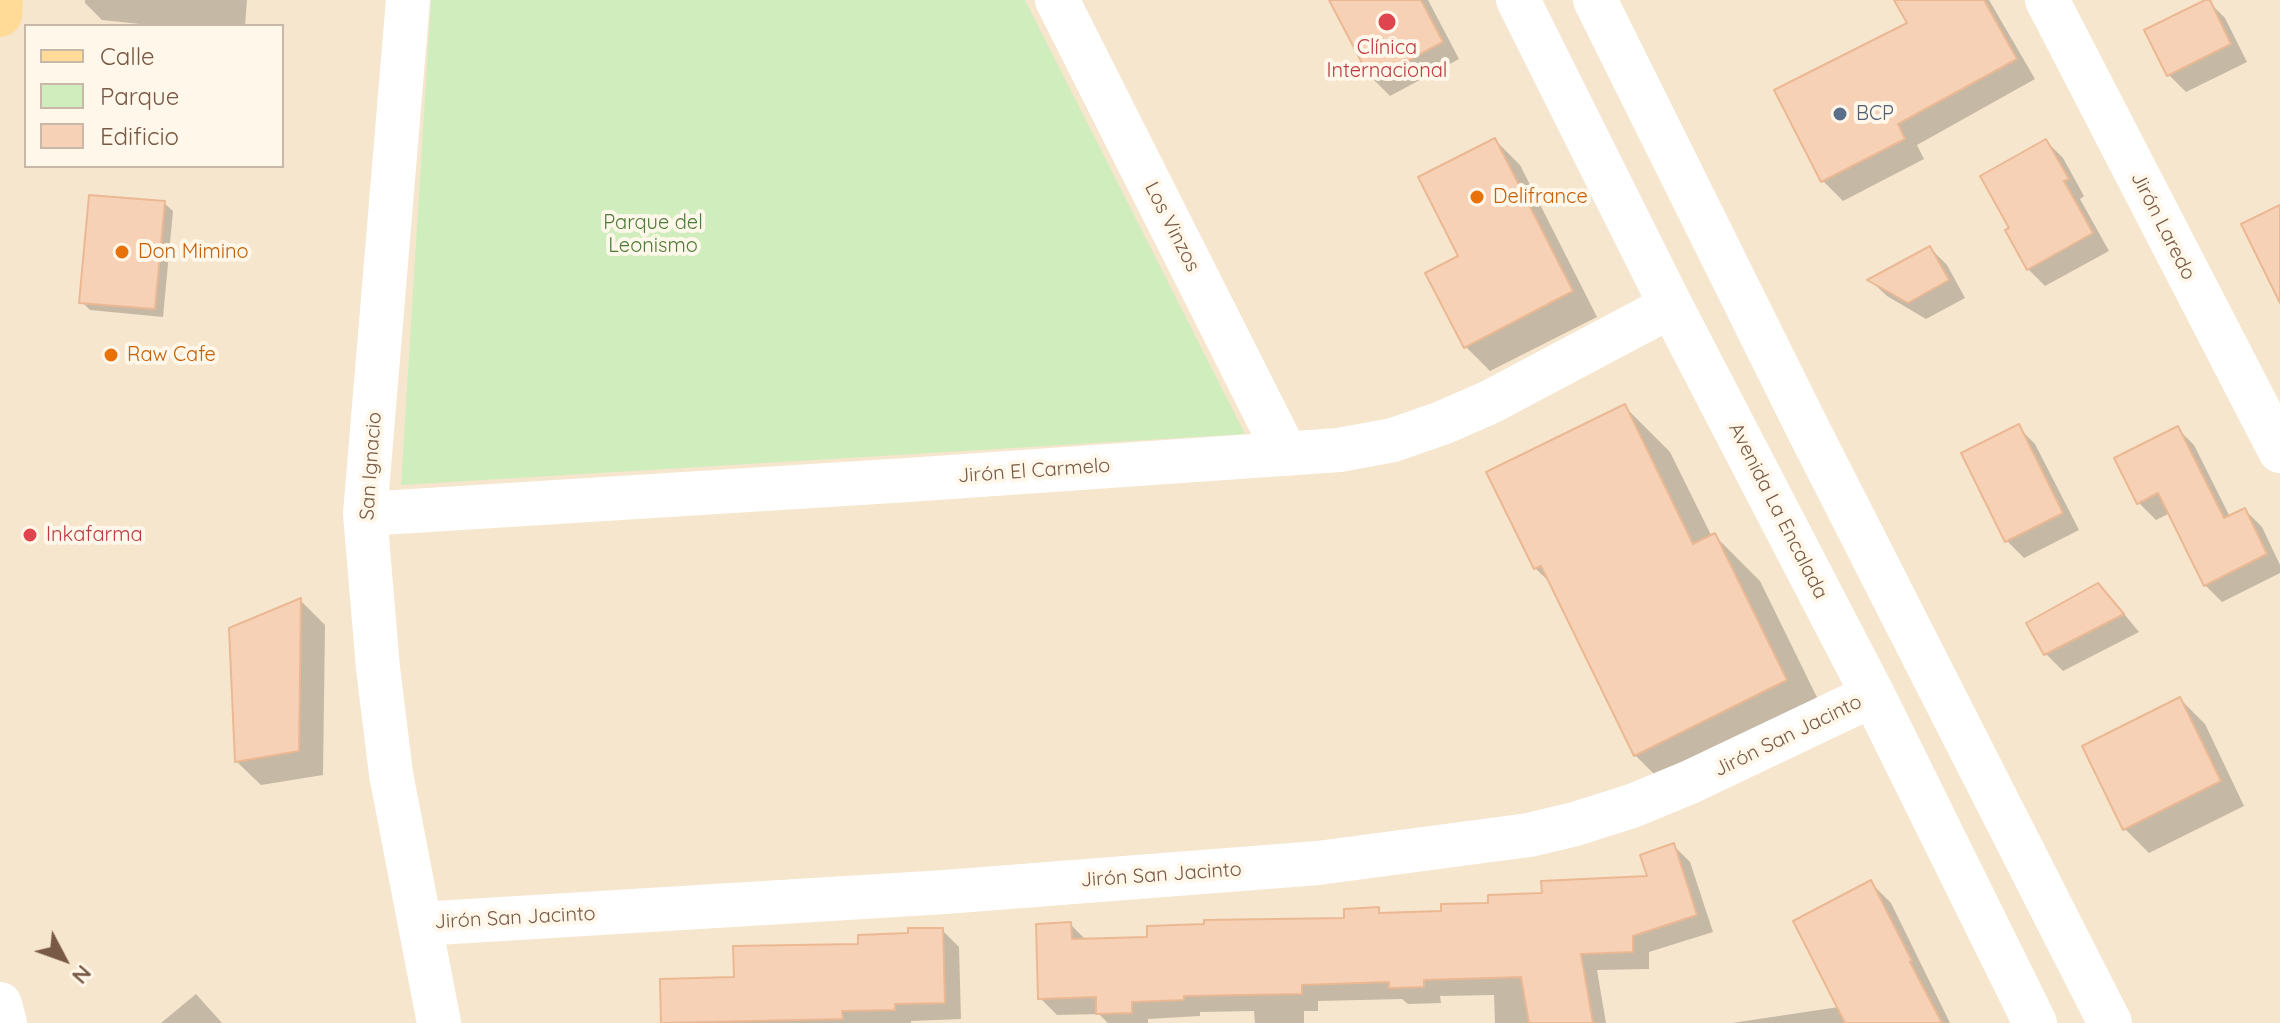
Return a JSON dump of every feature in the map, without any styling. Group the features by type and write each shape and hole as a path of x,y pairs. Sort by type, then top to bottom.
{"main road":[{"path":"0,15 1,0"}],"street":[{"name":"San Ignacio","path":"408,0 365,514 391,774 439,1023"},
{"name":"Los Vinzos","path":"1057,0 1286,454"},
{"name":"Avenida La Encalada","path":"1518,0 1671,306 1873,695 2035,1023"},
{"path":"1595,0 2110,1023"},
{"name":"Jirón Laredo","path":"2047,0 2280,451"},
{"name":"Jirón El Carmelo","path":"365,514 1339,450 1393,440 1442,423 1490,402 1671,306"},
{"name":"Jirón San Jacinto","path":"420,924 945,892 1318,863 1529,835 1632,806 1690,782 1873,695"},
{"path":"0,1004 5,1023"}],"shaded area":[{"path":"0,0 2280,0 2280,1023 0,1023"}],"green space":[{"name":"Parque del Leonismo","path":"431,0 1025,0 1245,434 401,485"}],"building":[{"name":"Clínica Internacional","path":"1329,0 1421,0 1443,42 1371,80"},
{"path":"1894,0 1984,0 2017,59 1898,124 1905,139 1821,182 1774,90 1907,23"},
{"path":"2210,0 2231,44 2167,76 2144,30"},
{"path":"1495,138 1573,291 1464,348 1425,273 1458,256 1418,177"},
{"path":"2046,139 2069,179 2064,181 2093,233 2027,270 2005,230 2009,228 1980,176"},
{"name":"Don Mimino","path":"89,195 165,201 155,309 79,303"},
{"path":"2280,205 2280,303 2241,224"},
{"path":"1930,246 1949,280 1908,303 1867,280"},
{"path":"1625,404 1693,544 1715,533 1787,680 1634,756 1541,566 1534,569 1486,472"},
{"path":"2019,424 2063,513 2005,542 1961,453"},
{"path":"2178,426 2224,518 2245,508 2267,554 2204,586 2158,493 2137,504 2114,458"},
{"path":"2098,583 2124,614 2044,655 2026,623"},
{"path":"301,598 299,751 235,762 229,628"},
{"path":"2180,697 2221,781 2123,830 2082,746"},
{"path":"1674,843 1697,915 1633,936 1633,952 1581,954 1593,1023 1529,1023 1521,977 1424,980 1424,987 1389,988 1389,982 1302,985 1302,994 1184,996 1184,1000 1132,1002 1132,1013 1096,1014 1096,997 1038,999 1036,924 1071,922 1072,939 1147,937 1147,926 1204,924 1204,920 1344,918 1344,909 1379,907 1379,913 1441,911 1441,904 1488,903 1488,895 1542,893 1541,881 1647,876 1640,855"},
{"path":"1871,880 1942,1023 1845,1023 1793,921"},
{"path":"908,928 943,928 945,1003 895,1004 895,1010 842,1011 843,1019 661,1023 660,979 734,977 733,946 858,944 858,935 908,933"}],"place":[{"name":"Clínica Internacional","path":"1387,22"},
{"name":"BCP","path":"1840,114"},
{"name":"Delifrance","path":"1477,197"},
{"name":"Don Mimino","path":"122,252"},
{"name":"Raw Cafe","path":"111,355"},
{"name":"Inkafarma","path":"30,535"}]}
